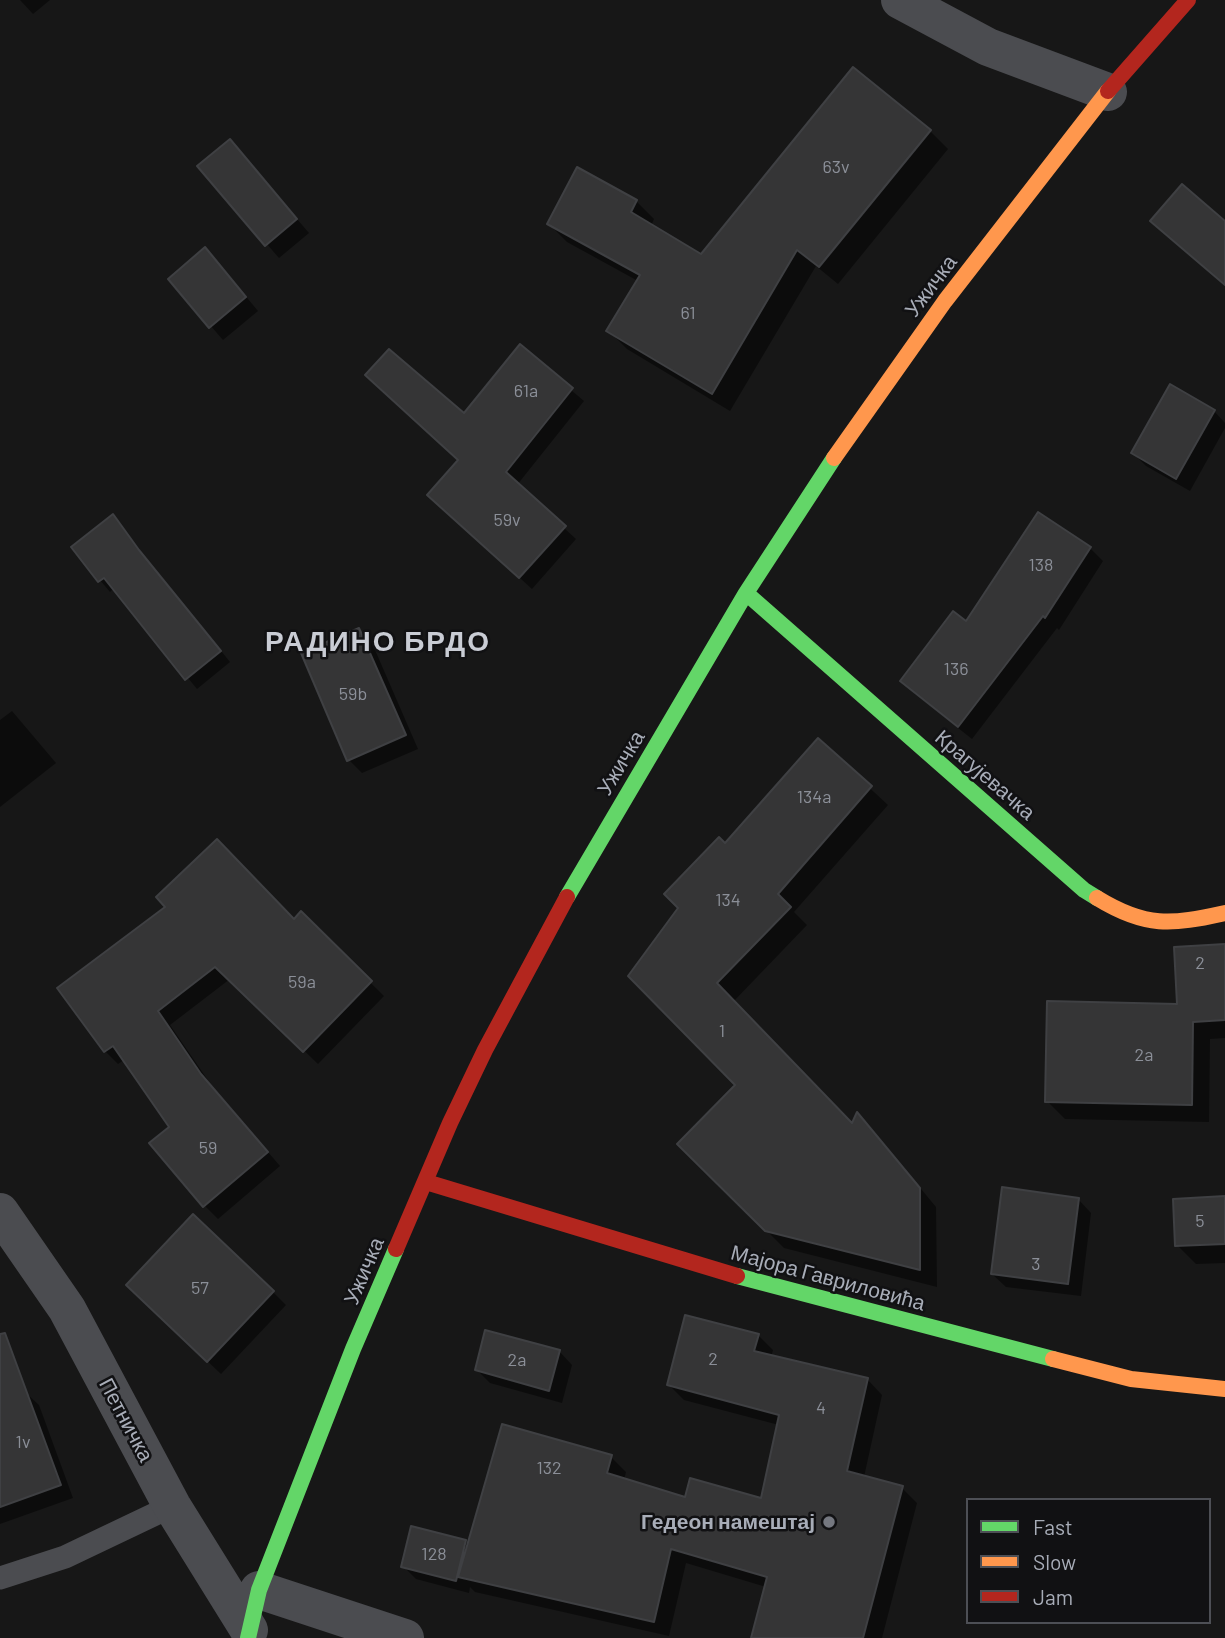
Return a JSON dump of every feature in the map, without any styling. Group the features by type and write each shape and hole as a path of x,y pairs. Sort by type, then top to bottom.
{"main road":[{"name":"Ужичка","path":"249,1634 259,1590 353,1349 479,1062 583,868 746,593 874,398 1108,92 1188,0"},
{"name":"Крагујевачка","path":"746,593 1084,890 1107,905 1147,920 1166,923 1225,914"},
{"name":"Мајора Гавриловића","path":"426,1182 780,1289 1131,1379 1225,1390"}],"street":[{"path":"900,0 988,47 1108,92"},
{"name":"Петничка","path":"0,1212 67,1309 172,1506 249,1634"},
{"path":"259,1590 405,1638"}],"lane":[{"path":"0,1578 65,1557 172,1506"}],"building":[{"path":"853,67 931,130 819,267 797,250 712,394 606,331 640,275 547,224 577,167 637,200 631,212 701,254"},
{"path":"230,139 297,219 265,246 197,166"},
{"path":"1182,184 1225,221 1225,285 1150,221"},
{"path":"205,247 246,297 209,328 168,279"},
{"path":"520,344 573,388 506,472 566,526 519,578 427,495 458,460 365,375 389,349 464,413"},
{"path":"1170,384 1215,410 1176,479 1131,453"},
{"path":"1038,512 1091,547 1045,618 1043,616 958,727 900,681 953,611 966,621"},
{"path":"113,514 221,651 185,680 104,578 98,582 71,547"},
{"path":"359,628 406,735 347,761 301,653"},
{"path":"818,738 872,786 778,894 791,907 717,983 852,1123 857,1112 920,1188 920,1270 765,1231 677,1144 735,1085 628,976 678,908 664,894 719,837 725,843"},
{"path":"217,839 294,919 301,911 372,981 303,1052 215,967 158,1011 201,1074 268,1152 203,1207 149,1143 169,1127 113,1046 104,1052 57,988 165,907 156,897"},
{"path":"1225,944 1225,1020 1193,1022 1192,1105 1045,1102 1047,1001 1177,1004 1174,947"},
{"path":"1002,1187 1079,1198 1068,1284 991,1274"},
{"path":"1225,1196 1225,1244 1175,1246 1173,1199"},
{"path":"193,1214 274,1291 207,1362 126,1285"},
{"path":"685,1315 759,1334 754,1351 868,1378 847,1471 903,1486 863,1638 751,1638 767,1577 671,1549 654,1622 458,1577 502,1424 612,1455 607,1473 685,1497 690,1478 761,1498 779,1415 667,1385"},
{"path":"485,1330 560,1350 549,1391 475,1370"},
{"path":"5,1333 61,1485 0,1507 0,1334"},
{"path":"411,1526 466,1540 456,1581 401,1567"}],"traffic: fast":[{"path":"567,897 746,593 834,458"},
{"path":"746,593 1084,890 1097,898"},
{"path":"248,1638 259,1590 353,1349 396,1249"},
{"path":"737,1276 1053,1359"}],"traffic: slow":[{"path":"834,458 945,301 1108,91"},
{"path":"1097,898 1130,915 1159,921 1189,920 1225,913"},
{"path":"1053,1359 1131,1379 1225,1389"}],"traffic: jam":[{"path":"1108,91 1188,0"},
{"path":"396,1249 450,1123 485,1050 567,897"},
{"path":"426,1182 737,1276"}],"place":[{"name":"Гедеон намештај","path":"829,1522"}],"district":[{"name":"РАДИНО БРДО","path":"378,642"}]}
